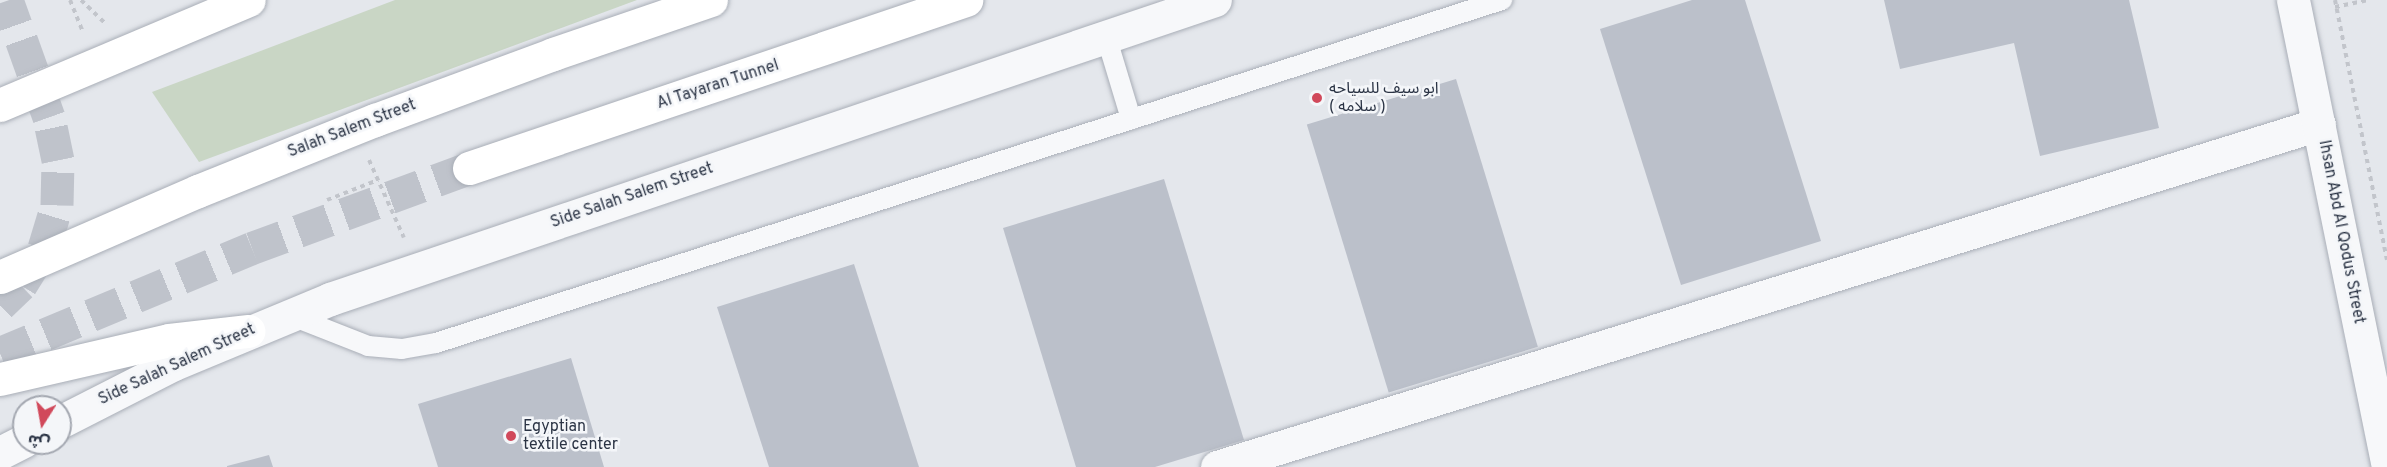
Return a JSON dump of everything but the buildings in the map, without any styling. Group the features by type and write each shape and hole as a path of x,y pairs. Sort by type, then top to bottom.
{"main road":[{"name":"Salah Salem Street","path":"0,277 198,191 357,127 553,54 711,0"},
{"name":"Al Tayaran Tunnel","path":"469,168 966,0"},
{"path":"0,105 239,1"},
{"path":"0,379 169,340 248,331"}],"street":[{"name":"Side Salah Salem Street","path":"72,416 156,373 289,315 418,269 1215,0"},
{"name":"Ihsan Abd Al Qodus Street","path":"2293,0 2387,464"},
{"path":"1216,467 2319,124"}],"lane":[{"path":"289,315 321,325 368,346 402,349 436,343 1502,0"},
{"path":"1106,36 1131,119"}],"path":[{"path":"70,0 87,42"},
{"path":"2335,0 2387,260"},
{"path":"357,127 418,269"},
{"path":"327,200 378,180"}],"green space":[{"path":"395,0 637,0 199,162 152,92"}],"tunnel":[{"path":"0,305 21,285 44,248 57,205 58,160 49,117 7,0"},
{"path":"0,353 252,248 469,168"}],"place":[{"name":"ابو سيف للسياحه ( سلامه )","path":"1317,98"},
{"name":"Egyptian textile center","path":"511,436"}]}
